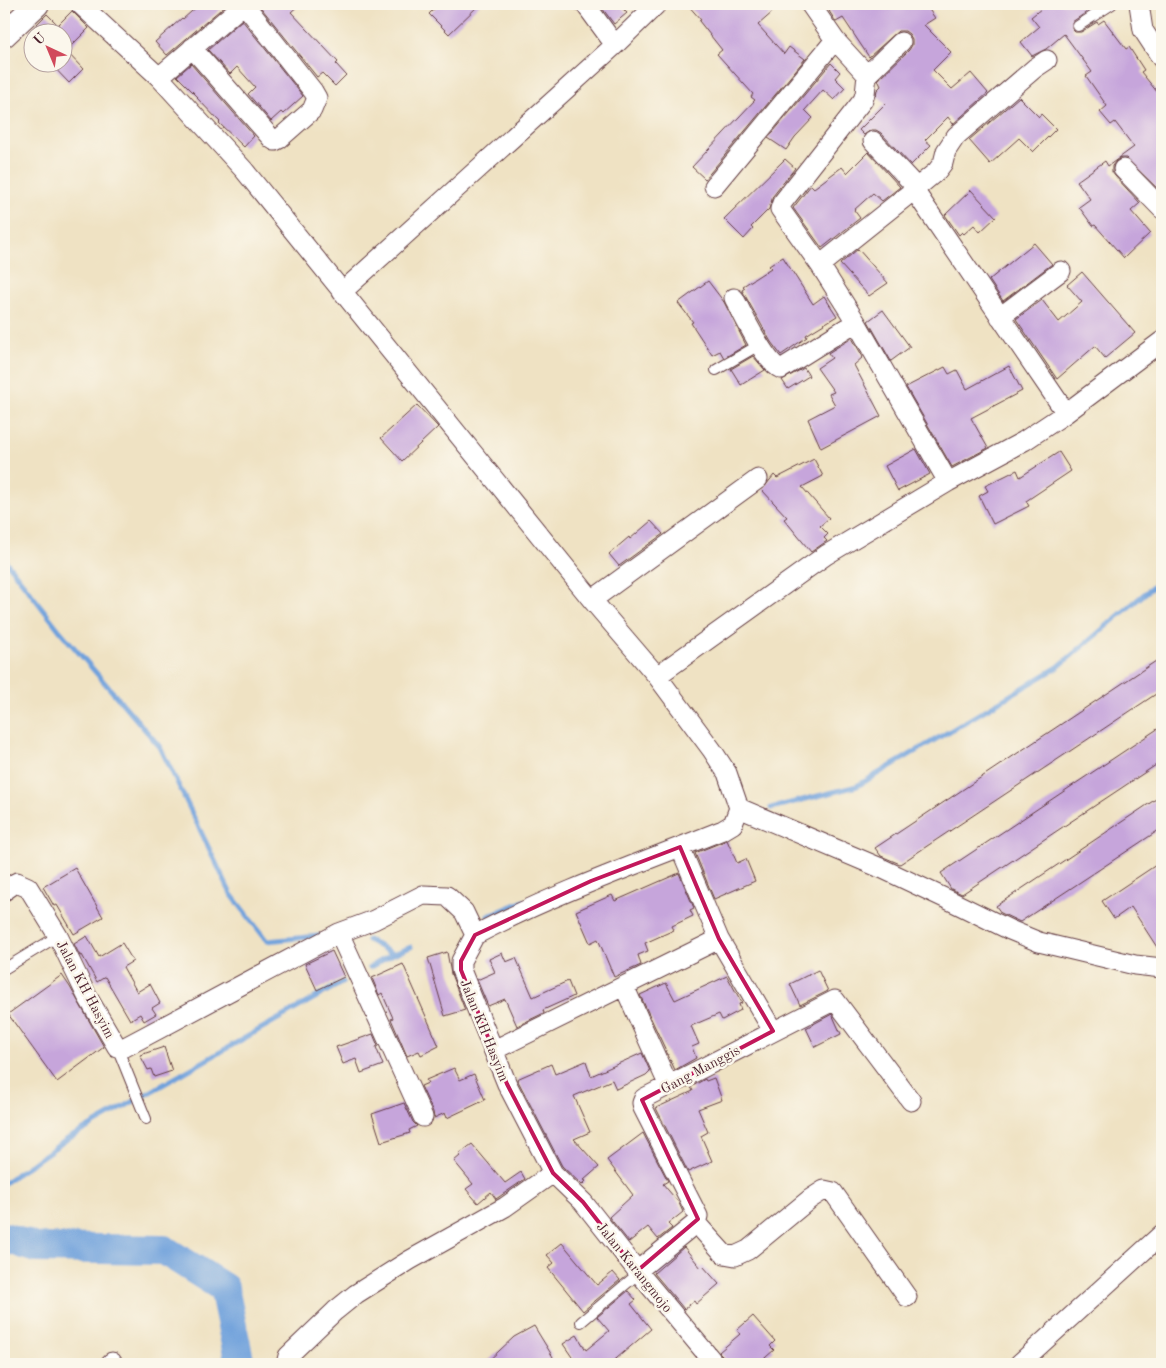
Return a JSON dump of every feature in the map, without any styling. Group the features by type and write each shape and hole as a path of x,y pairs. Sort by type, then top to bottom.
{"street":[{"path":"4,35 37,4"},
{"path":"80,4 158,77 244,170 592,600 658,676 712,750 726,773 739,808 733,824 723,830 591,881 501,921 475,935"},
{"path":"158,77 192,48 244,4 314,91 317,98 312,110 275,141 192,48"},
{"path":"585,4 615,45"},
{"path":"342,292 615,45 657,4"},
{"path":"810,4 835,40 867,75"},
{"path":"1139,4 1143,30 1162,59"},
{"path":"714,186 835,40"},
{"path":"901,42 867,75 863,100 782,203 780,209 820,265 856,322 948,482"},
{"path":"820,265 916,189 937,170 956,136 1035,68 1047,60"},
{"path":"873,140 916,189 1066,413"},
{"path":"1123,169 1162,209"},
{"path":"1000,317 1061,271"},
{"path":"734,298 760,345 774,365 781,369 856,322"},
{"path":"658,676 826,555 948,482 1024,441 1066,413 1162,341"},
{"path":"592,600 758,479"},
{"path":"739,808 882,869 1038,942 1135,965 1162,968"},
{"path":"680,847 719,940 773,1031"},
{"name":"Jalan KH Hasyim","path":"4,891 17,882 28,887 58,936 87,996 117,1047 125,1047 340,933 374,920 423,895 447,896 464,912 475,935 460,961 461,970 508,1084 553,1173"},
{"path":"340,933 423,1117"},
{"path":"494,1050 719,940"},
{"path":"624,986 668,1084"},
{"name":"Gang Manggis","path":"696,1223 698,1216 643,1108 644,1098 668,1084 835,1000 911,1101"},
{"path":"286,1364 288,1356 335,1310 356,1294 410,1260 505,1207 553,1173"},
{"name":"Jalan Karangmojo","path":"553,1173 583,1202 638,1272 715,1364"},
{"path":"638,1272 696,1223 724,1254 735,1256 748,1250 810,1199 824,1190 833,1192 907,1297"},
{"path":"1018,1364 1162,1234"}],"lane":[{"path":"1078,26 1112,4"},
{"path":"716,370 760,345"},
{"path":"4,969 58,936"},
{"path":"117,1047 146,1119"},
{"path":"581,1322 638,1272"}],"highlighted area":[{"path":"680,847 719,939 773,1031 642,1100 698,1219 637,1271 583,1202 553,1173 507,1084 461,970 461,961 475,935 591,881"}],"building":[{"path":"200,4 227,4 167,55 155,42"},
{"path":"258,4 300,4 291,12 338,62 336,64 346,75 335,86 322,73 317,77"},
{"path":"439,4 480,4 449,34 429,14"},
{"path":"599,4 618,4 627,13 614,24"},
{"path":"687,4 782,4 758,25 784,54 789,47 805,59 705,179 692,167 755,100 751,97 753,94 717,54 722,50"},
{"path":"834,4 925,4 935,18 924,25 951,52 933,70 952,89 971,73 988,93 953,124 948,117 925,140 931,145 911,165 881,133 871,130 864,135 859,130 885,104 876,95 877,90 881,86 878,80 909,50 912,45 912,39 905,31 898,31 869,57 843,18 836,22 829,11 835,6"},
{"path":"1047,4 1080,4 1087,12 1072,22 1072,29 1075,32 1081,32 1104,20 1126,49 1129,47 1144,70 1141,72 1162,98 1162,193 1126,158 1121,158 1112,166 1112,172 1115,176 1140,203 1131,211 1150,233 1124,258 1095,225 1093,226 1079,207 1090,199 1077,181 1105,161 1108,166 1134,147 1115,122 1111,125 1100,112 1107,106 1086,76 1092,72 1064,34 1046,49 1032,56 1021,42 1039,27 1031,17"},
{"path":"72,11 89,28 72,45 72,22 61,22"},
{"path":"47,14 55,22 39,22"},
{"path":"242,20 303,96 283,114 281,112 271,121 248,94 255,87 237,67 230,74 208,50"},
{"path":"72,57 83,69 69,83 59,72 72,72"},
{"path":"831,63 840,72 835,78 845,88 834,100 823,90 805,110 813,118 795,137 786,150 768,138"},
{"path":"191,64 254,136 244,147 219,123 198,97 177,76"},
{"path":"1019,97 1039,117 1041,114 1056,129 1033,152 1019,138 990,164 969,140"},
{"path":"868,152 900,187 882,201 873,193 854,210 860,218 822,248 793,208 811,185 814,188 842,167 847,173"},
{"path":"785,159 795,168 773,196 769,209 751,227 753,229 744,239 724,219"},
{"path":"971,190 996,217 980,232 974,225 964,234 962,232 959,235 945,215"},
{"path":"1034,243 1052,264 1003,301 989,280"},
{"path":"858,249 888,283 869,296 840,264"},
{"path":"783,257 813,304 824,296 837,316 806,335 807,337 781,355 771,342 742,290 745,288 743,286 771,268 769,266"},
{"path":"1082,272 1135,333 1105,358 1095,346 1057,379 1016,319 1042,300 1059,322 1082,302 1067,285"},
{"path":"708,281 724,302 746,345 724,358 720,351 712,355 691,323 693,322 678,303"},
{"path":"883,310 910,347 891,361 868,321"},
{"path":"852,338 863,357 854,365 881,416 821,448 808,419 835,405 829,394 834,392 817,368 832,358 828,353"},
{"path":"753,356 765,370 741,385 731,369"},
{"path":"1009,366 1022,391 971,418 988,448 952,467 906,387 945,367 949,374 957,370 967,389"},
{"path":"804,368 809,376 788,389 782,380"},
{"path":"417,405 438,427 402,461 381,438"},
{"path":"916,449 930,474 898,491 885,466"},
{"path":"1059,452 1071,471 1026,501 1029,506 993,524 979,496 988,491 985,486 1017,470 1020,477"},
{"path":"814,459 823,476 802,487 829,518 820,526 828,534 824,538 827,541 811,552 784,519 787,517 762,490 774,475 777,478"},
{"path":"651,521 663,534 619,566 609,554"},
{"path":"1162,657 1162,690 900,864 881,856 875,848"},
{"path":"1162,726 1162,761 962,894 951,889 941,873"},
{"path":"1162,795 1162,828 1020,922 1001,913 996,906"},
{"path":"727,840 737,863 746,859 755,881 714,899 695,853"},
{"path":"1162,861 1162,955 1131,907 1114,919 1102,901"},
{"path":"75,868 103,917 74,934 57,905 54,906 43,887"},
{"path":"679,873 694,908 690,910 693,916 672,926 674,930 645,943 648,951 638,955 641,965 614,977 598,939 590,943 576,911 612,895 615,901"},
{"path":"87,936 99,957 122,943 133,961 123,967 137,992 150,984 160,1003 152,1008 156,1014 144,1021 140,1014 130,1020 105,977 97,982 82,955 80,956 74,944"},
{"path":"332,951 344,977 317,990 305,964"},
{"path":"447,952 451,974 465,1010 445,1016 428,958"},
{"path":"502,953 506,962 516,958 533,997 568,981 574,996 543,1010 544,1013 517,1026 505,999 488,1006 477,980 495,972 489,959"},
{"path":"403,964 439,1046 421,1055 419,1051 407,1056 382,993 379,995 372,978"},
{"path":"818,970 828,991 800,1005 790,984"},
{"path":"62,975 104,1047 57,1082 8,1014"},
{"path":"727,976 742,1003 739,1004 741,1010 722,1020 719,1014 691,1026 699,1044 692,1047 696,1058 675,1070 640,995 666,983 675,1000"},
{"path":"832,1014 841,1034 815,1047 806,1028"},
{"path":"373,1034 383,1065 361,1073 356,1059 343,1064 336,1047"},
{"path":"164,1047 172,1071 154,1077 151,1069 148,1070 140,1055"},
{"path":"642,1053 650,1071 646,1075 616,1089 612,1080 574,1096 590,1132 574,1139 599,1167 584,1180 586,1181 582,1185 562,1166 517,1079 551,1064 555,1074 586,1061 591,1076"},
{"path":"454,1068 460,1080 474,1074 485,1100 447,1118 445,1113 434,1118 421,1086 428,1083 426,1080"},
{"path":"714,1078 722,1100 698,1109 708,1132 701,1136 712,1161 688,1172 656,1108 693,1091 691,1087 705,1079 706,1081"},
{"path":"404,1103 413,1122 417,1126 409,1130 410,1133 381,1142 372,1114"},
{"path":"643,1133 668,1181 663,1184 679,1203 683,1212 668,1224 672,1228 658,1239 648,1227 629,1242 609,1217 633,1195 607,1160"},
{"path":"472,1144 505,1183 521,1172 525,1179 496,1199 491,1192 478,1203 466,1189 473,1184 454,1161 460,1156 459,1154"},
{"path":"562,1243 597,1285 613,1272 620,1280 583,1311 548,1268 554,1263 547,1255"},
{"path":"684,1247 701,1268 703,1266 719,1284 696,1304 694,1301 684,1309 654,1273"},
{"path":"628,1291 636,1300 631,1304 651,1329 610,1364 569,1364 574,1360 563,1344 577,1335 586,1350 609,1331 597,1317"},
{"path":"753,1316 775,1341 770,1346 774,1350 758,1364 726,1364 724,1357 719,1352 740,1334 737,1330"},
{"path":"534,1326 553,1357 548,1364 485,1364 514,1337"}],"waterway":[{"path":"4,559 60,631 160,747 231,894 267,941 319,936"},
{"path":"771,808 857,786 1058,667 1162,579"},
{"path":"488,916 524,901"},
{"path":"368,940 393,954"},
{"path":"370,967 393,954 411,947"},
{"path":"4,1183 66,1140 343,982"},
{"path":"4,1237 36,1248 164,1250 224,1288 240,1364"}]}
